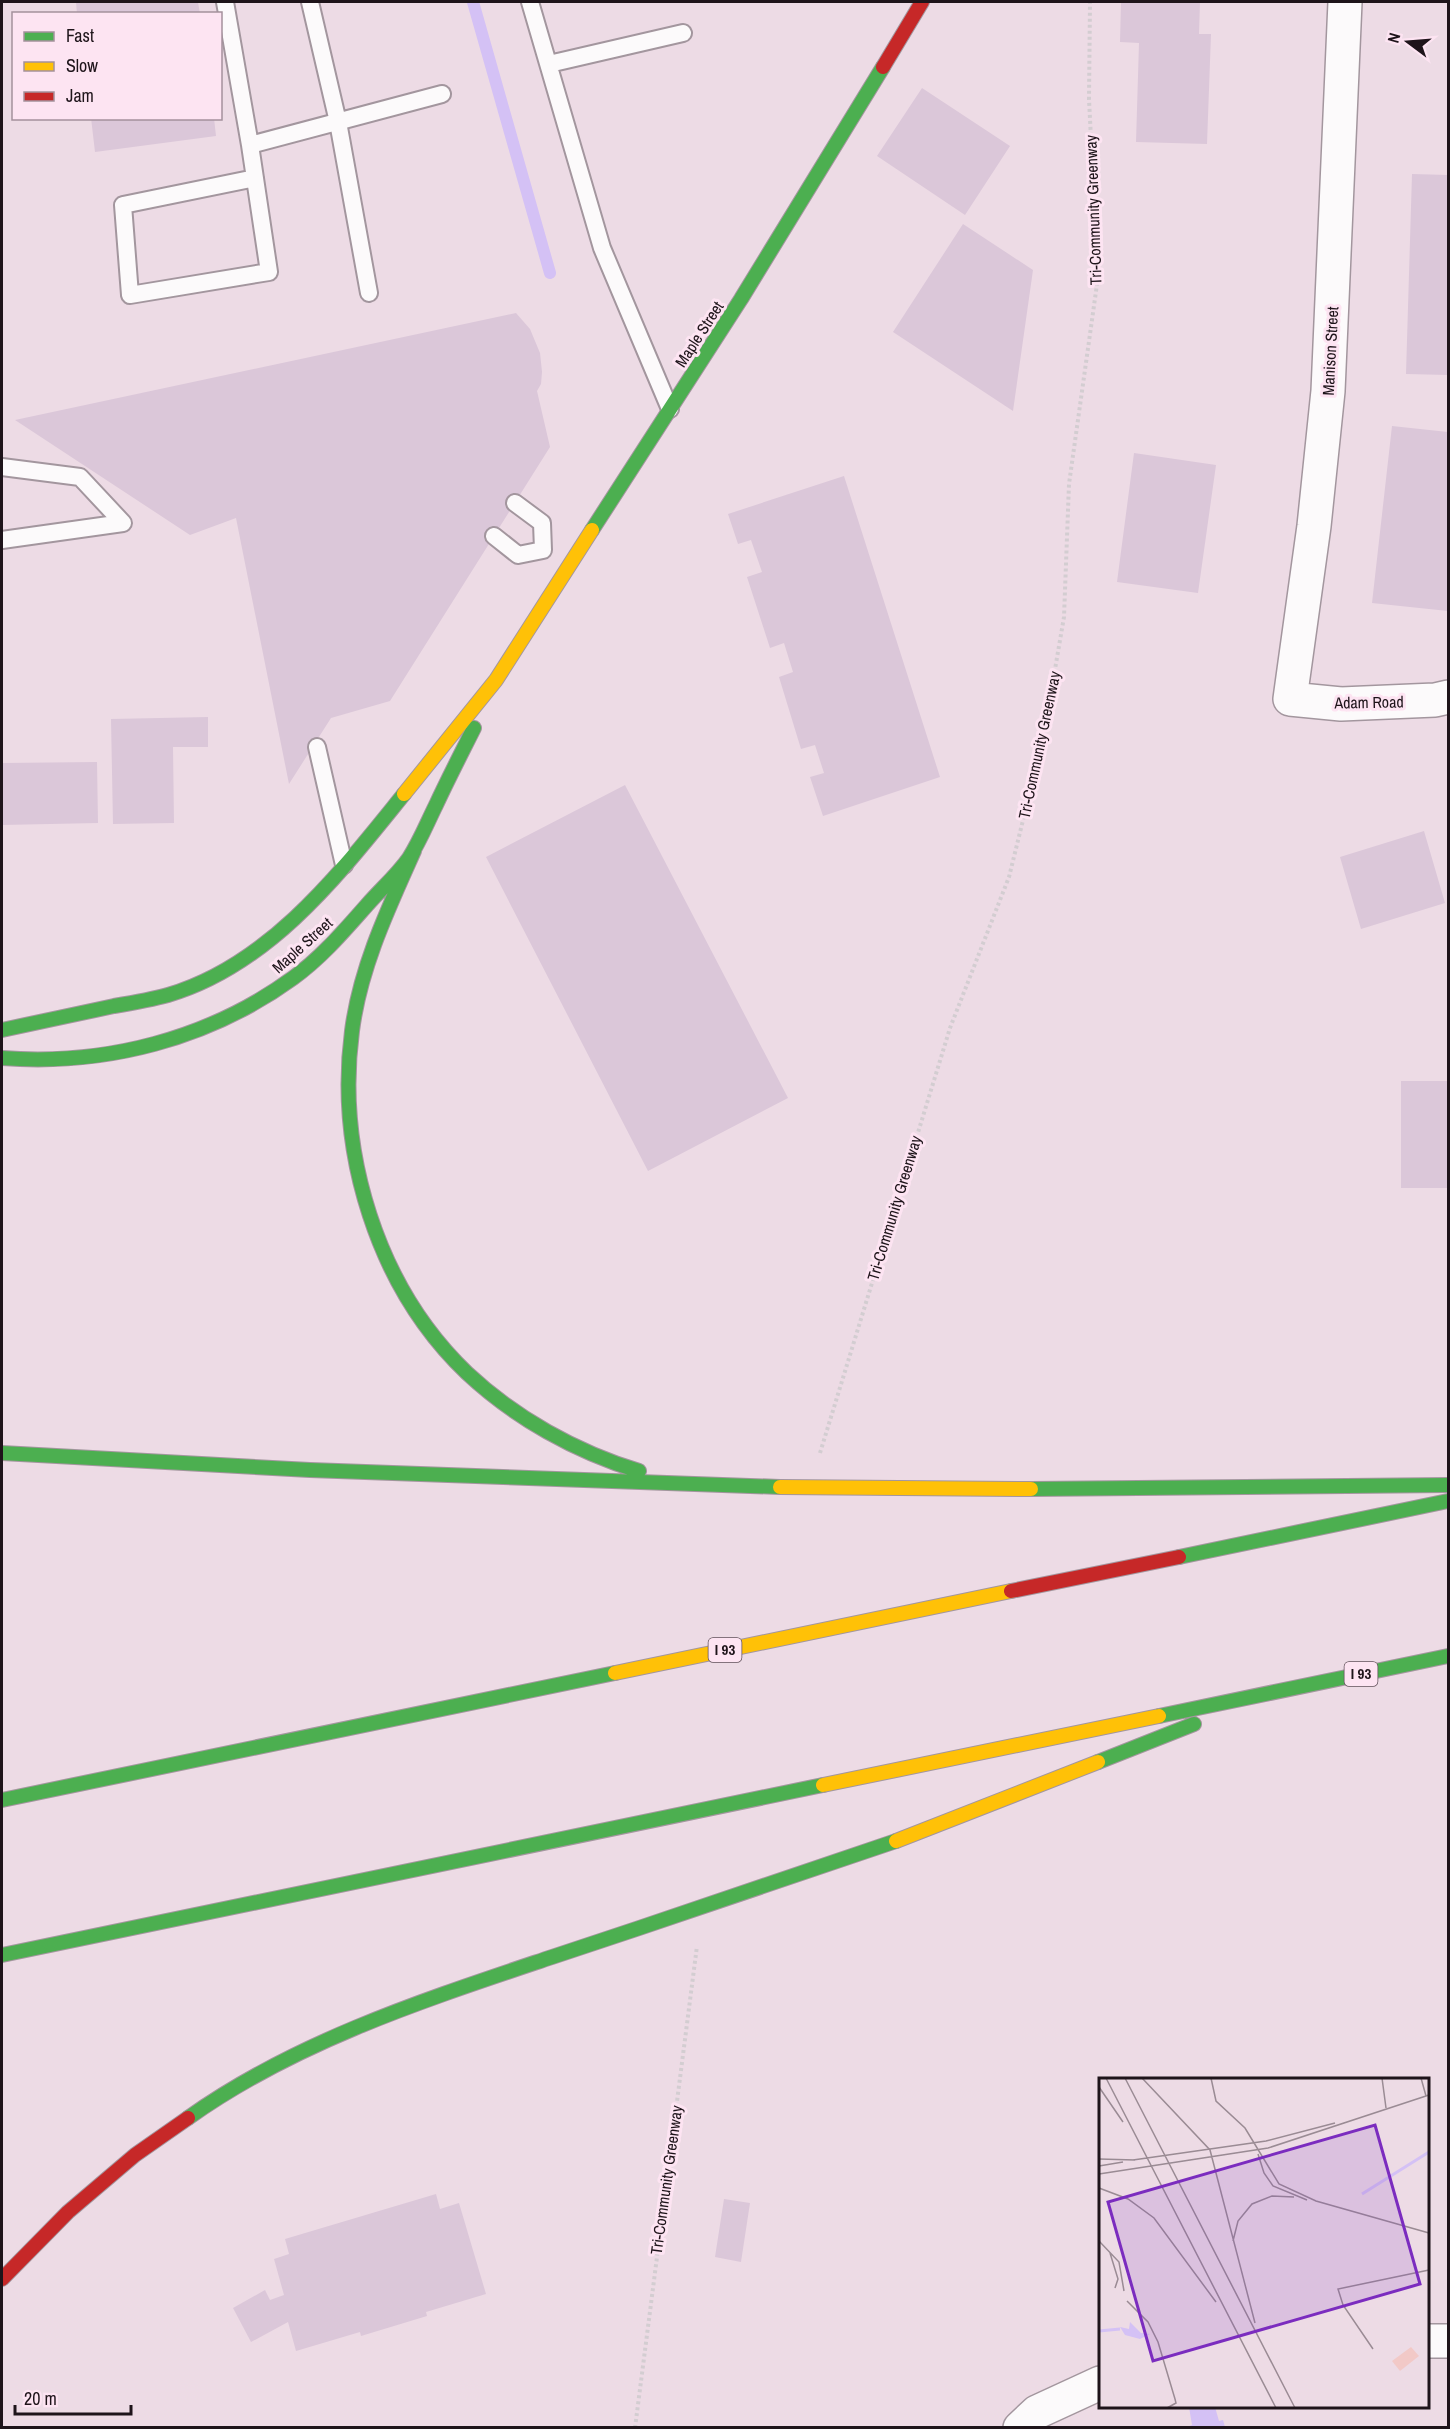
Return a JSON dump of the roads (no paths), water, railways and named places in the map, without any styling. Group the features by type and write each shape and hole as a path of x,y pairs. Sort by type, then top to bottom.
{"main road":[{"name":"Maple Street","path":"2,1030 168,995 206,980 241,961 282,930 344,865 496,680 745,293 922,2"},
{"name":"Maple Street","path":"2,1058 50,1060 103,1055 166,1041 220,1021 265,998 321,954 384,887 414,851 496,680"},
{"path":"414,851 387,911 361,981 348,1066 350,1141 358,1184 370,1222 391,1268 422,1320 447,1352 476,1381 531,1421 569,1445 622,1466 670,1477 729,1484"},
{"path":"2,1453 310,1470 820,1488 1074,1489 1449,1485"},
{"name":"I 93","path":"2,1800 1449,1501"},
{"name":"I 93","path":"2,1955 1449,1656"},
{"path":"2,2279 68,2212 135,2155 217,2097 281,2061 370,2022 461,1988 924,1832 1273,1692"}],"street":[{"name":"Manison Street","path":"1290,699 1314,526 1328,391 1344,2"},
{"name":"Adam Road","path":"1290,699 1318,703 1370,704 1449,697"},
{"path":"1429,2341 1449,2341"},
{"path":"1020,2427 1037,2412 1099,2384"}],"lane":[{"path":"225,2 250,145 255,178 269,272 130,295 123,205 255,178"},
{"path":"310,2 338,122 369,292"},
{"path":"530,2 602,248 670,409"},
{"path":"549,64 683,33"},
{"path":"250,145 442,94"},
{"path":"2,467 80,477 123,523 2,540"},
{"path":"514,503 542,523 543,550"},
{"path":"494,536 518,555 543,550 569,567"},
{"path":"317,747 344,865"}],"waterway":[{"path":"473,2 550,273"}]}
